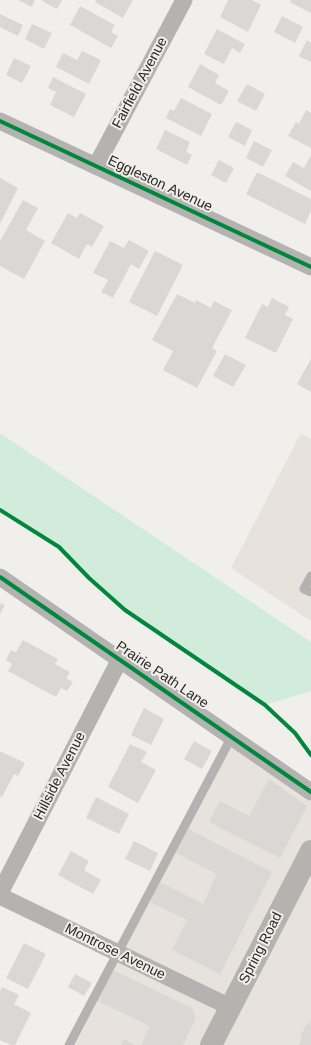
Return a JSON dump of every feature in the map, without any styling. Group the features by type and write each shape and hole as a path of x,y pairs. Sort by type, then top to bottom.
{"street":[{"name":"Fairfield Avenue","path":"96,166 184,0"},
{"name":"Eggleston Avenue","path":"0,121 311,267"},
{"name":"Prairie Path Lane","path":"0,577 311,792"},
{"name":"Hillside Avenue","path":"0,893 120,659"},
{"name":"Spring Road","path":"211,1045 311,851"},
{"name":"Montrose Avenue","path":"0,896 230,1008"}],"lane":[{"path":"311,576 304,589 311,592"},
{"path":"69,1045 232,736"}],"shaded area":[{"path":"301,433 311,439 311,621 231,568"},
{"path":"227,741 311,802 311,1045 66,1045"}],"green space":[{"path":"0,433 311,642 311,691 265,705 125,610 89,578 59,547 0,510"}],"building":[{"path":"18,0 35,0 32,7"},
{"path":"62,0 57,9 42,1"},
{"path":"96,0 133,0 123,18 95,2"},
{"path":"228,0 252,0 261,5 248,32 220,17"},
{"path":"291,0 311,0 311,13 290,2"},
{"path":"80,6 115,25 111,32 118,36 111,48 70,25"},
{"path":"0,14 23,25 18,36 0,27"},
{"path":"282,16 303,27 295,43 274,32"},
{"path":"32,24 52,33 44,49 25,39"},
{"path":"217,29 245,44 240,53 232,48 224,64 204,54"},
{"path":"307,40 311,43 311,62 299,56"},
{"path":"82,51 101,60 89,84 56,67 63,53 77,60"},
{"path":"14,58 31,66 22,83 6,75"},
{"path":"200,64 219,75 215,83 229,91 221,105 188,87"},
{"path":"53,77 86,94 74,117 50,105 56,92 48,88"},
{"path":"247,84 265,94 256,111 237,101"},
{"path":"181,98 212,114 201,136 166,118 170,109 174,111"},
{"path":"306,110 311,113 311,148 288,136 296,122 299,124"},
{"path":"236,122 252,130 245,146 228,137"},
{"path":"165,130 190,142 186,152 192,155 187,165 156,149"},
{"path":"254,141 272,150 263,167 246,158"},
{"path":"311,155 311,191 285,176 293,162 304,168"},
{"path":"219,160 234,168 226,183 211,175"},
{"path":"257,172 311,199 311,211 305,224 246,194"},
{"path":"0,178 18,188 0,224"},
{"path":"23,200 38,208 26,230 45,241 24,279 0,266 0,241"},
{"path":"68,213 77,218 80,213 104,226 92,247 87,244 79,259 51,243"},
{"path":"129,240 149,251 139,269 131,264 113,298 101,292 108,280 93,273 110,241 124,248"},
{"path":"155,251 183,265 157,316 129,302"},
{"path":"177,294 195,303 196,300 211,308 214,301 232,310 212,348 217,351 197,388 163,370 173,351 152,340"},
{"path":"272,298 289,307 285,315 293,319 276,353 245,338 262,304 268,307"},
{"path":"225,354 246,365 233,387 213,376"},
{"path":"311,359 311,392 297,384"},
{"path":"0,603 5,605 0,614"},
{"path":"23,640 58,659 55,664 70,672 66,678 73,682 67,691 61,688 56,697 8,671 12,664 6,660 11,650 16,652"},
{"path":"144,708 164,719 151,745 131,735"},
{"path":"194,741 212,751 202,769 184,759"},
{"path":"130,744 147,752 141,762 156,770 138,803 108,787"},
{"path":"0,751 25,763 18,776 14,774 2,797 0,796"},
{"path":"269,779 307,806 280,858 209,822 220,801 249,816"},
{"path":"96,797 129,814 119,834 86,818"},
{"path":"188,829 272,872 220,974 172,950 187,920 150,902 160,882 203,904 217,874 176,853"},
{"path":"134,841 158,853 150,871 125,859"},
{"path":"71,851 89,861 84,870 101,880 93,894 58,875"},
{"path":"24,943 46,954 28,989 6,978"},
{"path":"113,970 192,1008 196,1018 183,1045 141,1045 150,1026 98,1001"},
{"path":"75,974 92,983 84,996 68,987"},
{"path":"2,987 19,995 14,1004 31,1013 15,1045 11,1045 0,1040 0,992"},
{"path":"311,1020 311,1045 299,1045 302,1038 300,1037"},
{"path":"124,1039 135,1045 121,1045"}],"cycle path":[{"path":"0,121 311,267"},
{"path":"0,510 59,547 89,578 125,610 265,705 295,733 311,755"},
{"path":"0,577 311,792"}]}
